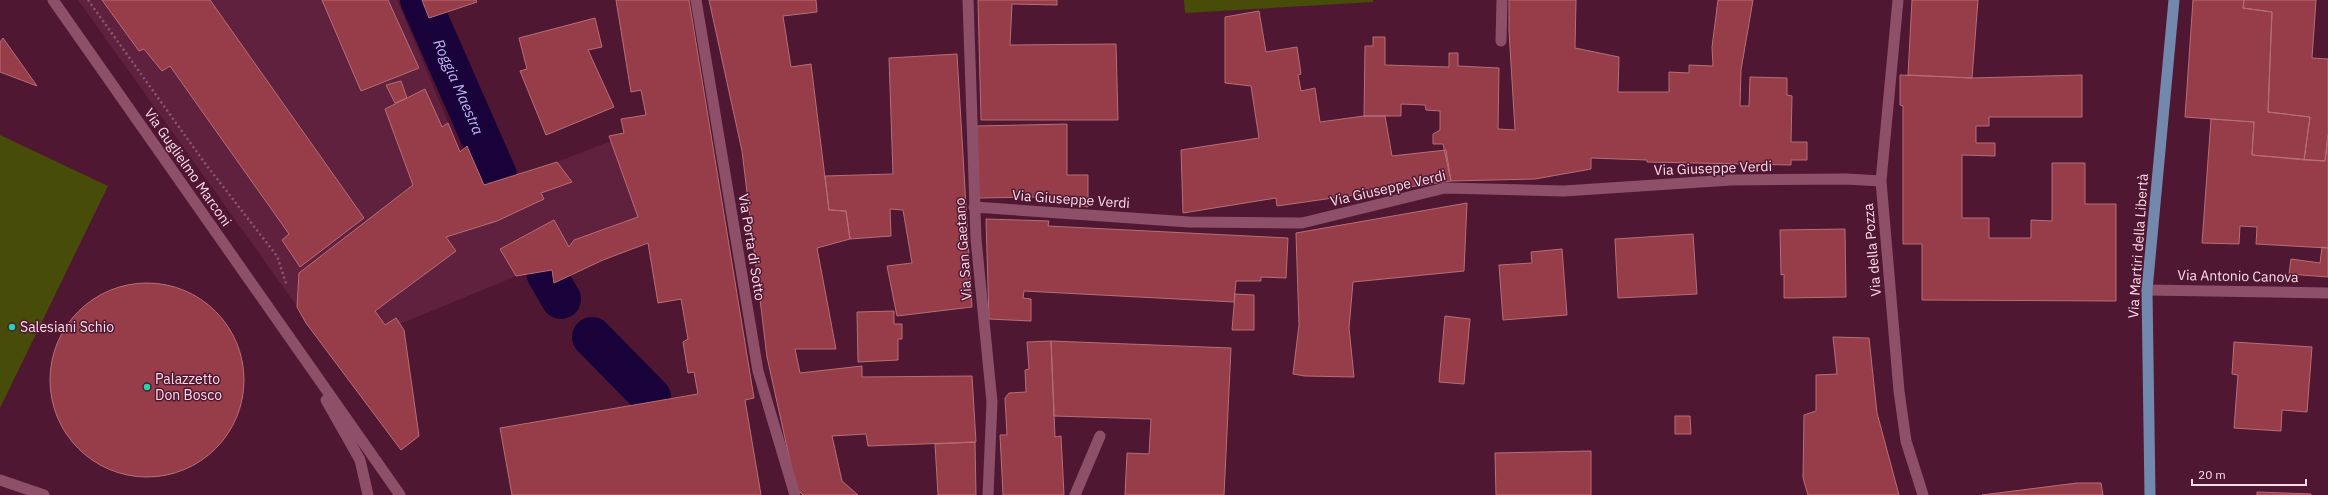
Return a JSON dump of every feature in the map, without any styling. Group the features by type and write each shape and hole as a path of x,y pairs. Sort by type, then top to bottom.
{"main road":[{"name":"Via Martiri della Libertà","path":"2150,495 2147,290 2174,0"}],"street":[{"name":"Via Guglielmo Marconi","path":"53,0 400,495"},
{"name":"Via Porta di Sotto","path":"696,0 758,371 795,495"},
{"name":"Via San Gaetano","path":"968,0 974,207 992,402 988,495"},
{"path":"1501,41 1502,0"},
{"name":"Via della Pozza","path":"1898,0 1882,181 1899,391 1906,440 1923,495"},
{"name":"Via Giuseppe Verdi","path":"974,207 1189,222 1302,223 1445,188 1564,190 1731,180 1846,179 1882,181"},
{"name":"Via Antonio Canova","path":"2147,290 2328,292"},
{"name":"Via Guglielmo Marconi","path":"298,351 360,460 368,495"},
{"path":"1075,495 1100,436"},
{"path":"0,480 44,495"}],"shaded area":[{"path":"78,0 397,0 460,151 467,146 484,185 557,162 611,141 638,217 574,240 569,247 554,220 500,248 516,276 400,324 404,330 419,436 401,450 306,323 301,312"}],"green space":[{"path":"1184,0 1373,0 1373,2 1185,13"},
{"path":"0,135 108,186 0,408"}],"building":[{"path":"102,0 210,0 364,218 300,267 282,240 289,234 170,66 162,71 144,49 139,51"},
{"path":"322,0 388,0 419,68 361,91"},
{"path":"422,0 476,0 477,2 429,18"},
{"path":"616,0 689,0 754,398 745,400 761,495 512,495 500,428 698,394 694,372 688,373 683,342 688,339 681,299 658,303 648,243 603,260 554,283 552,270 516,276 500,249 554,220 569,247 574,240 638,217 609,136 624,133 621,119 646,115 641,90 631,92"},
{"path":"709,0 816,0 817,12 783,16 791,67 811,64 829,210 846,211 850,239 817,248 836,349 795,349 800,373 862,366 862,377 972,376 976,442 868,446 866,434 832,436 842,481 858,495 803,495 796,488 767,357 742,151"},
{"path":"978,0 1057,0 1057,5 1012,4 1010,45 1116,44 1118,120 981,120"},
{"path":"1509,0 1576,0 1575,48 1619,57 1618,92 1669,92 1669,72 1689,73 1689,65 1713,66 1712,47 1718,0 1753,0 1741,70 1740,106 1749,106 1750,77 1787,78 1787,95 1792,96 1791,142 1807,142 1807,160 1791,160 1791,165 1647,162 1647,160 1591,158 1591,169 1535,179 1451,181 1443,144 1433,144 1433,134 1440,130 1440,111 1426,110 1425,105 1401,104 1401,116 1364,116 1365,46 1373,46 1373,37 1385,37 1385,65 1449,67 1449,53 1458,53 1458,66 1499,68 1498,129 1515,130 1509,31"},
{"path":"1912,0 1978,0 1972,78 1908,75"},
{"path":"2193,0 2244,0 2243,8 2272,12 2268,112 2310,117 2304,160 2252,155 2254,122 2185,117"},
{"path":"2244,0 2316,0 2312,58 2328,59 2328,135 2325,161 2304,160 2310,117 2268,112 2272,12 2243,8"},
{"path":"1259,11 1266,52 1297,47 1301,74 1298,75 1301,91 1315,88 1320,122 1364,116 1385,116 1392,156 1446,150 1451,181 1277,206 1276,198 1183,213 1181,150 1259,138 1251,86 1225,83 1225,17"},
{"path":"595,18 602,47 588,50 614,107 546,135 520,71 527,69 519,38"},
{"path":"3,38 37,86 0,72 0,42"},
{"path":"957,54 972,307 897,316 887,266 912,263 903,210 890,209 891,236 850,239 846,211 829,210 825,176 893,174 889,58"},
{"path":"1900,75 1972,78 2082,75 2082,117 1989,117 1989,126 1976,126 1976,143 1995,143 1995,156 1962,155 1962,218 1989,218 1989,238 2031,238 2031,220 2052,221 2052,163 2085,163 2085,204 2116,204 2116,301 1922,300 1922,244 1903,244 1903,106 1900,105"},
{"path":"401,81 407,98 395,103 386,85"},
{"path":"425,89 442,127 448,123 460,152 467,146 484,185 557,162 572,182 541,193 544,199 497,221 446,237 456,251 375,311 385,325 396,318 404,330 419,436 401,450 306,323 297,307 299,273 413,185 385,109"},
{"path":"2211,119 2254,122 2252,155 2325,161 2328,135 2328,248 2256,244 2257,227 2240,226 2239,244 2202,243"},
{"path":"1067,124 1067,175 1088,175 1088,207 1036,197 978,198 977,126"},
{"path":"1467,203 1464,271 1353,282 1349,328 1354,377 1305,376 1293,374 1299,325 1296,233"},
{"path":"986,219 1049,221 1048,226 1288,238 1286,278 1261,277 1261,281 1236,281 1234,302 1024,291 1023,298 1031,299 1031,321 989,319"},
{"path":"1845,229 1846,297 1784,298 1784,274 1781,275 1780,230"},
{"path":"1693,234 1697,294 1618,298 1615,239"},
{"path":"2322,247 2328,248 2328,277 2289,274 2291,259 2320,263"},
{"path":"1562,249 1567,315 1503,320 1499,265 1532,263 1531,252"},
{"name":"Palazzetto Don Bosco","path":"137,283 157,283 175,287 193,294 216,311 228,326 237,343 244,370 244,390 237,417 228,434 216,449 201,461 184,470 157,477 137,477 119,473 101,466 85,455 72,442 61,426 54,408 50,390 50,370 54,352 61,334 72,318 85,305 101,294 119,287"},
{"path":"1235,294 1254,295 1254,330 1232,330"},
{"path":"894,311 894,324 902,324 902,339 898,339 898,360 858,362 857,312"},
{"path":"1445,316 1470,319 1464,384 1439,382"},
{"path":"1833,337 1869,338 1877,413 1899,495 1808,495 1803,478 1804,415 1816,411 1816,375 1837,374"},
{"path":"1051,341 1055,437 1061,436 1064,495 1003,495 1000,435 1007,435 1005,398 1009,393 1026,392 1025,370 1029,369 1027,342"},
{"path":"1051,341 1231,348 1224,495 1125,495 1127,453 1149,454 1151,419 1054,416"},
{"path":"2234,342 2312,347 2307,412 2282,410 2281,431 2234,428 2238,375 2232,374"},
{"path":"1675,416 1690,416 1691,434 1675,434"},
{"path":"975,442 976,495 938,495 935,444"},
{"path":"1591,451 1591,495 1496,495 1495,453"},
{"path":"2077,483 2101,483 2103,495 1982,495"},
{"path":"2257,492 2311,494 2311,495 2257,495"}],"waterway":[{"name":"Roggia Maestra","path":"420,0 497,175"},
{"name":"Roggia Maestra","path":"546,273 561,299"},
{"name":"Roggia Maestra","path":"592,337 651,397"}],"place":[{"name":"Salesiani Schio","path":"12,327"},
{"name":"Palazzetto Don Bosco","path":"147,387"}]}
